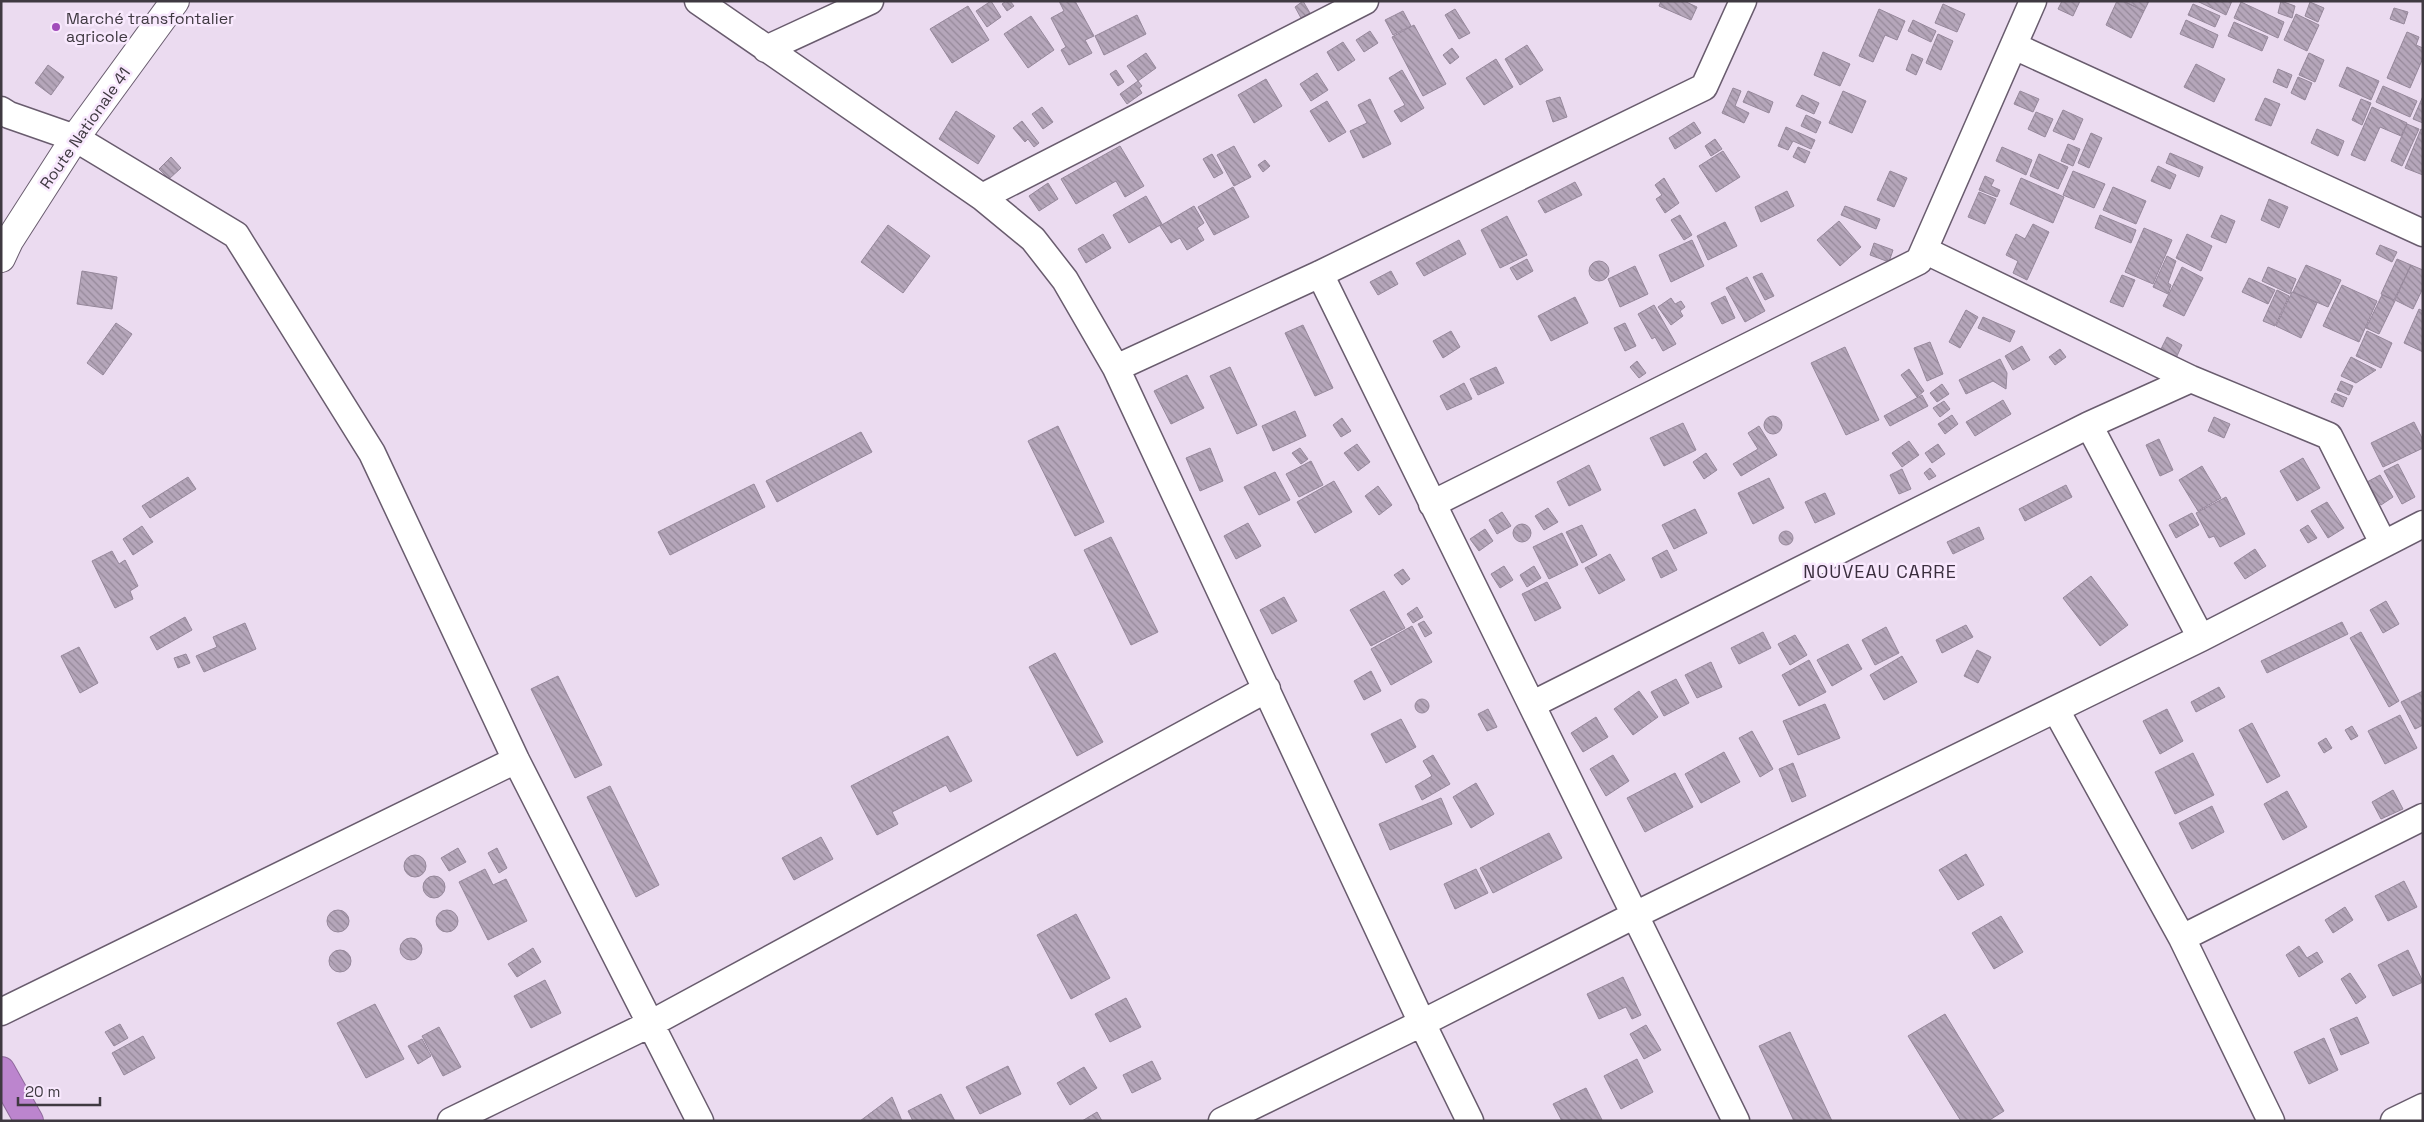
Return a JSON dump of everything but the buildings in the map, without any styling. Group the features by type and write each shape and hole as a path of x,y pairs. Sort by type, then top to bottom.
{"highway":[{"path":"1,1071 28,1121"}],"street":[{"name":"Route Nationale 41","path":"1,258 9,241 75,138 175,1"},
{"path":"698,1 982,197 1033,239 1065,280 1116,368 1422,1023 1470,1121"},
{"path":"766,49 870,1"},
{"path":"982,197 1365,1"},
{"path":"1116,368 1320,274 1704,87 1743,1"},
{"path":"1432,504 1920,261 2033,1"},
{"path":"2014,46 2423,233"},
{"path":"1,110 75,138 236,235 372,453 516,760 652,1022 700,1121"},
{"path":"1924,250 2192,379 2329,436 2383,543"},
{"path":"1320,274 1432,504 1533,704 1736,1121"},
{"path":"1533,704 2089,425 2192,379"},
{"path":"2089,425 2202,638"},
{"path":"1222,1121 1422,1023 1635,915 2202,638 2423,524"},
{"path":"451,1121 652,1022 1267,689"},
{"path":"2056,710 2182,938 2270,1121"},
{"path":"1,1012 516,760"},
{"path":"2182,938 2423,817"},
{"path":"2394,1121 2423,1107"}],"place":[{"name":"Marché transfontalier agricole","path":"56,27"}],"district":[{"name":"NOUVEAU CARRE","path":"1880,571"}]}
